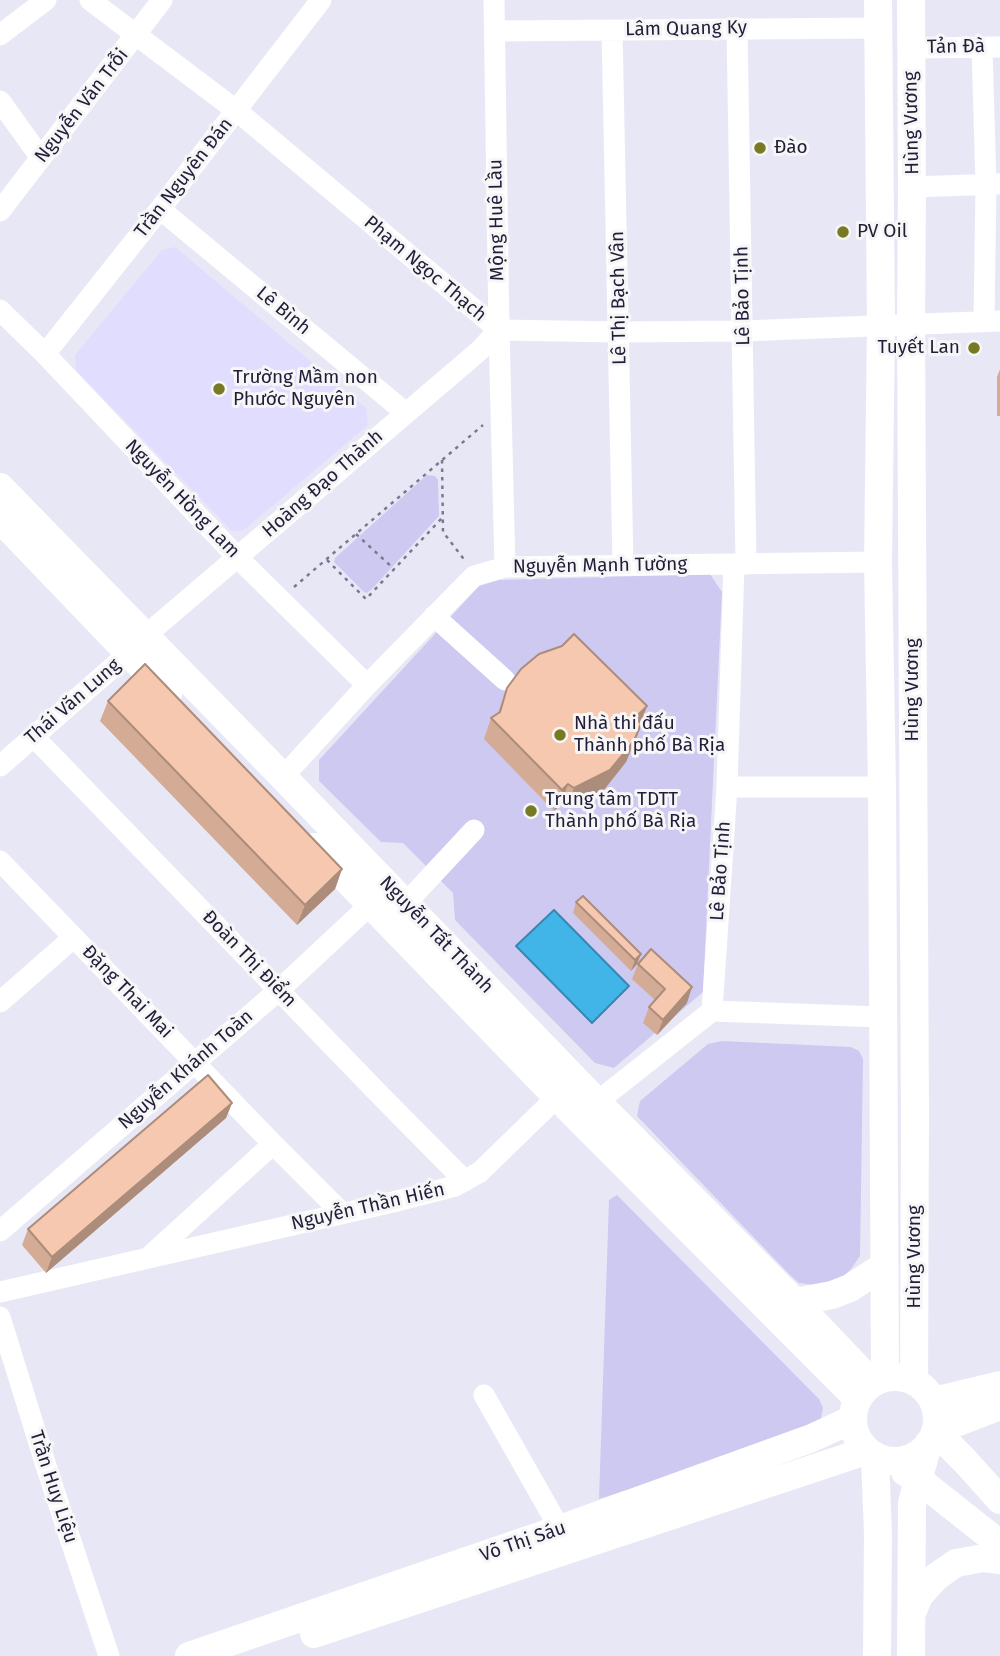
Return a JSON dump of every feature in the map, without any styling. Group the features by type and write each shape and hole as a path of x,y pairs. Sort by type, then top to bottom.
{"main road":[{"name":"Hùng Vương","path":"867,1394 884,1266 878,562 881,324 878,0"},
{"name":"Hùng Vương","path":"911,0 915,1098 923,1391"},
{"name":"Nguyễn Tất Thành","path":"0,487 137,645 274,786 406,903 795,1303 867,1394"},
{"name":"Nguyễn Tất Thành","path":"0,519 52,571 137,645"},
{"name":"Nguyễn Tất Thành","path":"294,825 557,1097 867,1394"},
{"path":"795,1303 850,1288 884,1266"},
{"path":"911,1656 912,1503 919,1480 931,1437 936,1416 923,1391 900,1377 867,1394 855,1433 876,1456 919,1480 1000,1544"},
{"path":"923,1391 1000,1385"},
{"name":"Võ Thị Sáu","path":"190,1656 560,1529 812,1438 867,1394"},
{"path":"876,1456 901,1460 916,1455 931,1437 1000,1406"},
{"path":"931,1437 1000,1500"},
{"path":"876,1456 877,1656"},
{"name":"Võ Thị Sáu","path":"248,1656 876,1456"},
{"path":"911,1616 919,1596 936,1577 956,1563 984,1558 1000,1560"}],"street":[{"path":"0,35 46,0"},
{"name":"Phạm Ngọc Thạch","path":"90,0 237,111 499,330 743,331 992,321"},
{"name":"Nguyễn Văn Trỗi","path":"0,211 162,0"},
{"name":"Trần Nguyên Đán","path":"45,354 321,0"},
{"name":"Mộng Huê Lầu","path":"494,0 505,567"},
{"name":"Lâm Quang Ky","path":"495,31 878,28"},
{"name":"Lê Bảo Tịnh","path":"712,1011 740,564 743,331 737,29"},
{"name":"Lê Thị Bạch Vân","path":"612,30 624,565"},
{"path":"991,47 992,321"},
{"name":"Tản Đà","path":"911,48 991,47"},
{"path":"0,101 41,158"},
{"path":"912,187 993,185"},
{"name":"Lê Bình","path":"160,209 406,413"},
{"name":"Nguyễn Hồng Lam","path":"0,310 238,558 367,685"},
{"name":"Hoàng Đạo Thành","path":"137,645 479,351 499,330"},
{"name":"Nguyễn Mạnh Tường","path":"274,786 367,685 474,576 505,567 878,562"},
{"path":"434,616 505,680"},
{"name":"Thái Văn Lung","path":"0,766 137,645"},
{"name":"Đoàn Thị Điểm","path":"34,737 466,1181"},
{"path":"727,787 882,788"},
{"path":"406,903 474,830"},
{"name":"Đặng Thai Mai","path":"0,861 342,1213"},
{"name":"Nguyễn Khánh Toàn","path":"0,1231 279,990 370,905"},
{"path":"0,1002 74,938"},
{"path":"597,1102 712,1011 883,1017"},
{"name":"Nguyễn Thần Hiến","path":"0,1292 437,1191 466,1181 480,1172 557,1097"},
{"name":"Nguyễn Thần Hiến","path":"148,1258 273,1144"},
{"name":"Trần Huy Liệu","path":"0,1317 109,1656"},
{"path":"484,1395 560,1529"}],"path":[{"path":"279,599 502,410"},
{"path":"442,460 443,531 466,562"},
{"path":"326,559 366,599 443,517"},
{"path":"356,534 394,569"}],"shaded area":[{"name":"Trường Mầm non Phước Nguyên","path":"175,247 366,408 368,425 244,530 232,531 76,370 75,355 162,250"},
{"path":"427,475 435,476 438,480 439,516 372,589 364,592 334,562 335,558"},
{"name":"Trung tâm TDTT Thành phố Bà Rịa","path":"710,574 722,592 703,992 614,1068 595,1063 455,920 453,893 403,843 381,842 319,781 319,760 479,586 499,580"},
{"path":"722,1041 851,1047 859,1051 863,1059 860,1256 841,1279 822,1286 799,1283 637,1116 640,1101 708,1044"},
{"path":"617,1195 819,1399 823,1408 821,1418 813,1429 599,1499 609,1200"}],"water":[{"path":"554,910 629,986 592,1023 516,946"}],"building":[{"name":"Nhà thi đấu Thành phố Bà Rịa","path":"574,634 647,706 636,717 641,724 634,741 610,770 574,788 568,784 562,790 491,718 500,712 507,688 521,669 539,654 562,646"},
{"path":"145,664 342,869 305,905 108,701"},
{"path":"583,896 641,954 635,960 576,902"},
{"path":"651,949 692,987 663,1020 649,1007 665,989 638,964"},
{"path":"208,1075 232,1103 52,1257 28,1229"}],"place":[{"name":"Đào","path":"760,148"},
{"name":"PV Oil","path":"843,232"},
{"name":"Tuyết Lan","path":"974,348"},
{"name":"Trường Mầm non Phước Nguyên","path":"219,389"},
{"name":"Nhà thi đấu Thành phố Bà Rịa","path":"560,735"},
{"name":"Trung tâm TDTT Thành phố Bà Rịa","path":"531,811"}]}
